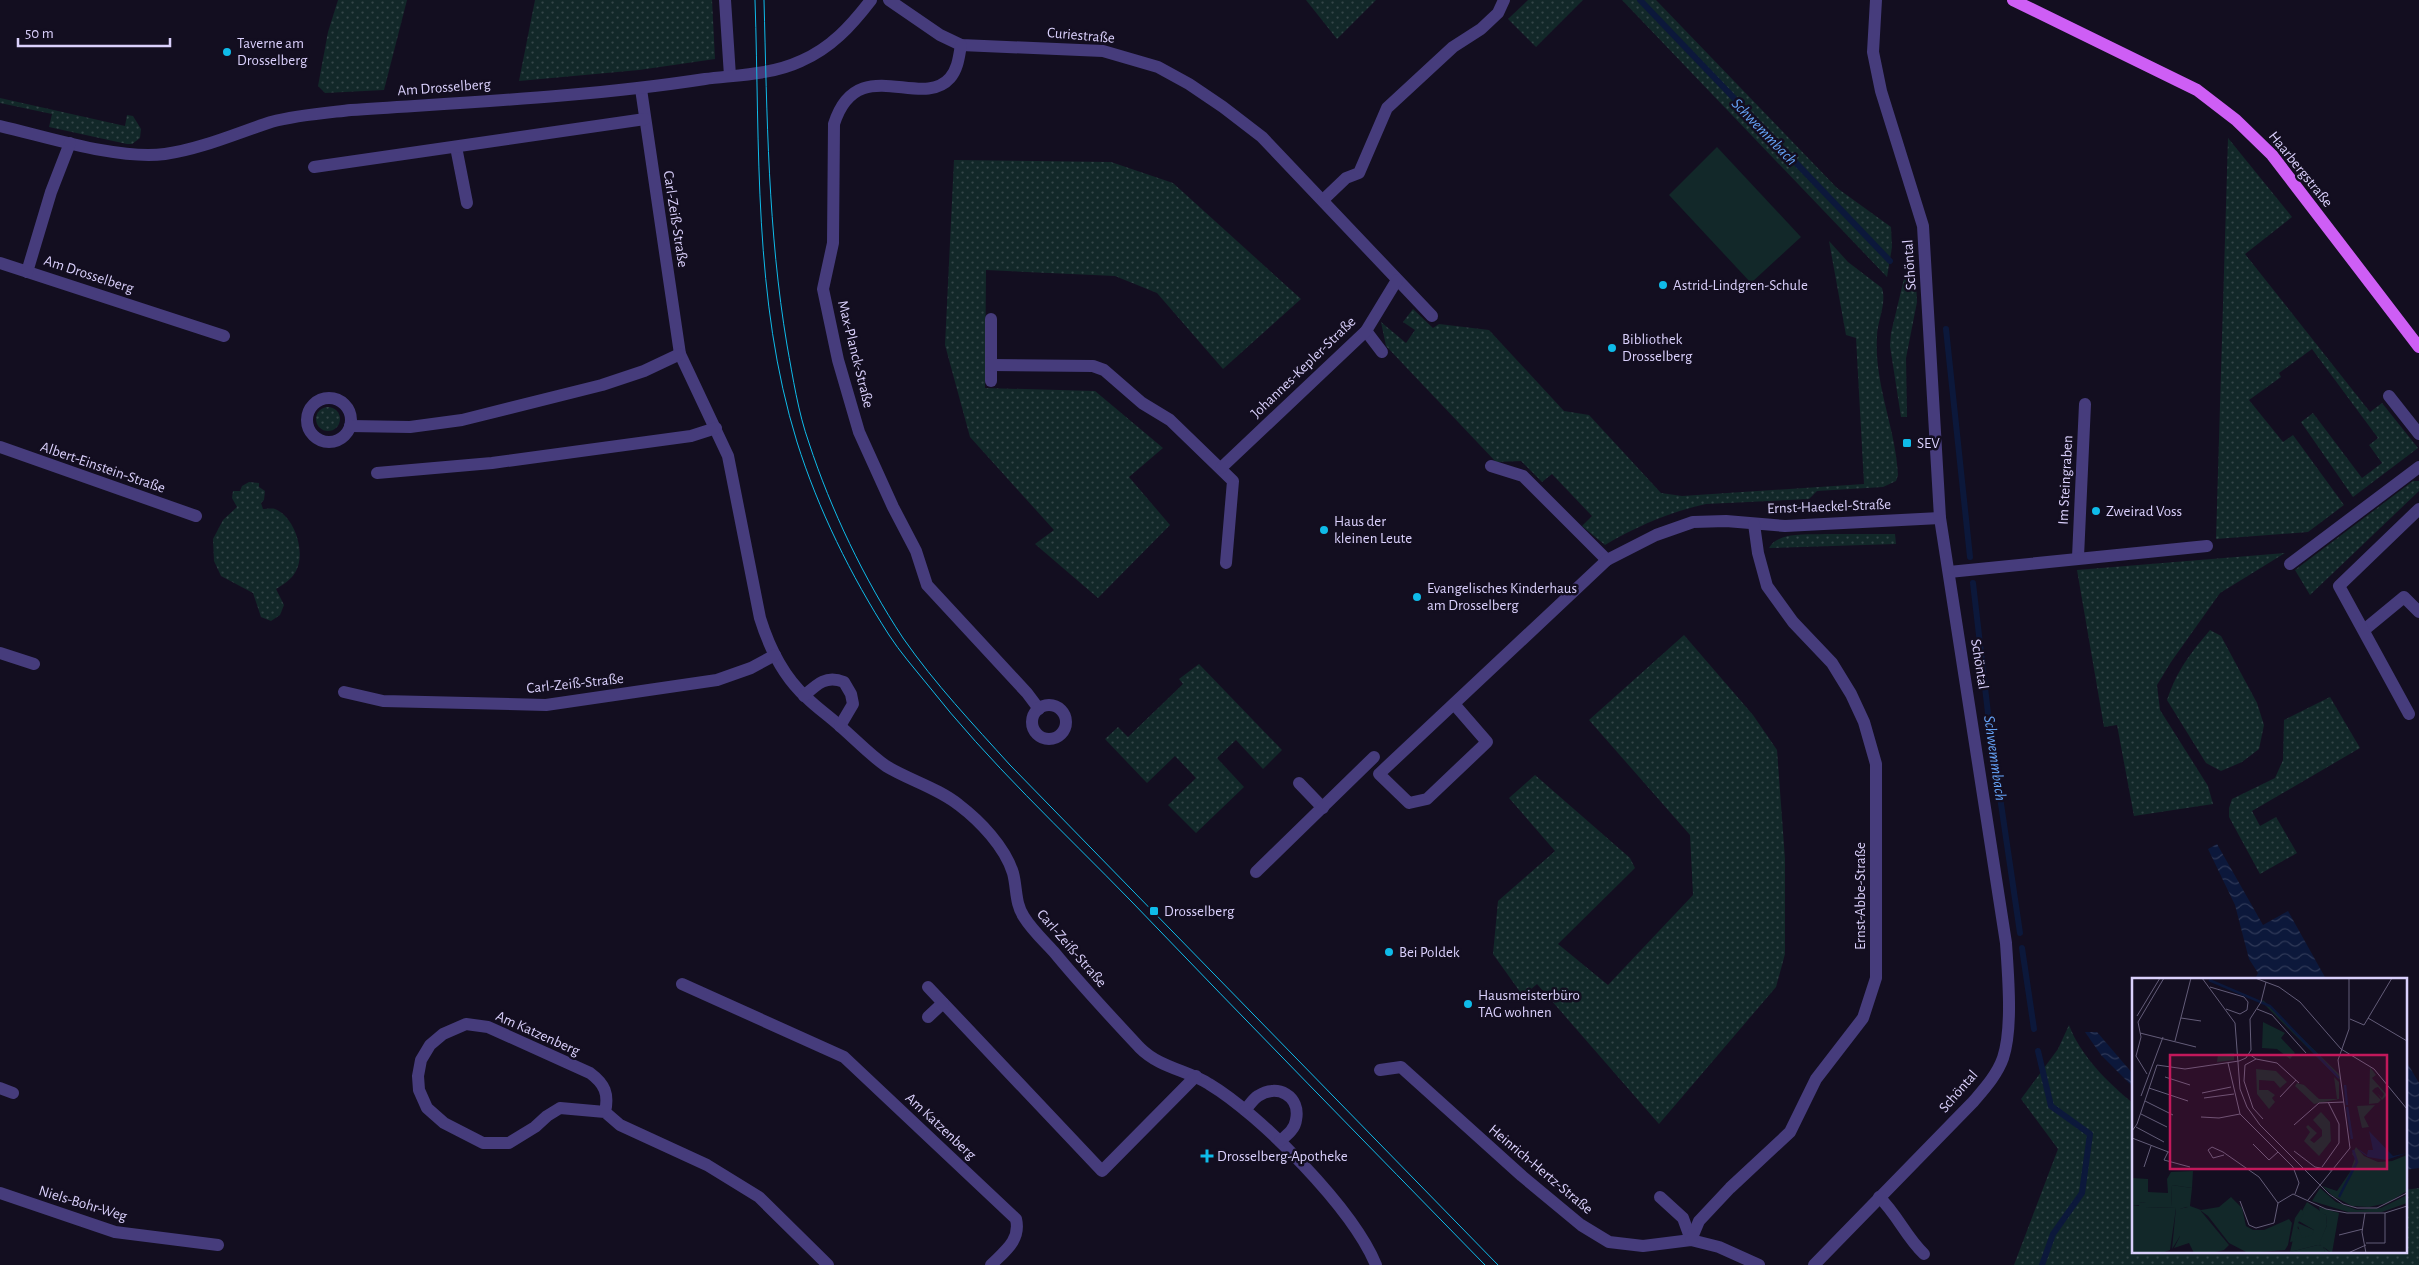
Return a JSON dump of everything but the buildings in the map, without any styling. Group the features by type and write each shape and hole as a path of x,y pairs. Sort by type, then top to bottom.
{"main road":[{"name":"Haarbergstraße","path":"2013,0 2197,90 2236,120 2272,155 2419,347"}],"street":[{"path":"725,0 730,76"},
{"name":"Am Drosselberg","path":"0,126 70,143 125,153 165,154 220,140 273,122 306,116 351,110 641,89 766,72 800,62 834,42 850,27 871,0"},
{"name":"Curiestraße","path":"889,0 940,35 961,45 1103,51 1158,67 1223,106 1262,136 1432,316"},
{"path":"1323,200 1346,178 1359,173 1387,108 1453,47 1481,29 1498,13 1504,0"},
{"name":"Schöntal","path":"1814,1265 1878,1197 1973,1102 1989,1083 2003,1058 2007,1039 2009,987 2006,943 1940,518 1923,226 1881,91 1873,52 1876,0"},
{"name":"Max-Planck-Straße","path":"961,45 957,64 951,77 942,84 926,88 876,86 858,90 846,97 839,108 834,124 833,243 823,289 838,360 859,432 893,508 916,551 927,585 1027,693 1039,709"},
{"name":"Carl-Zeiß-Straße","path":"641,89 680,354 728,456 760,618 775,656 804,696 887,766 959,804 993,838 1007,858 1013,871 1018,904 1023,916 1069,971 1143,1051 1176,1071 1196,1076 1231,1098 1280,1142 1340,1208 1369,1247 1376,1265"},
{"path":"314,167 645,119"},
{"path":"27,272 51,192 70,143"},
{"path":"456,147 467,203"},
{"name":"Am Drosselberg","path":"0,263 224,336"},
{"name":"Johannes-Kepler-Straße","path":"1221,468 1366,331 1397,280"},
{"path":"991,319 991,380"},
{"path":"1366,331 1382,352"},
{"path":"350,426 410,428 462,420 602,385 644,371 680,354"},
{"path":"991,365 1093,366 1104,370 1142,403 1170,420 1233,481 1226,563"},
{"path":"2389,396 2419,434"},
{"name":"Im Steingraben","path":"2078,557 2085,404"},
{"path":"377,473 492,463 690,436 716,428"},
{"name":"Albert-Einstein-Straße","path":"0,448 196,516"},
{"path":"1491,466 1523,476 1607,560"},
{"path":"2290,564 2419,466"},
{"path":"2409,714 2339,586 2419,509"},
{"name":"Ernst-Haeckel-Straße","path":"1454,704 1488,742 1427,799 1409,803 1379,774 1607,560 1656,535 1693,522 1726,521 1785,526 1940,518"},
{"name":"Ernst-Abbe-Straße","path":"1691,1240 1699,1221 1730,1188 1790,1132 1816,1078 1863,1018 1876,978 1876,764 1864,722 1852,694 1832,663 1792,622 1767,586 1758,553 1754,524"},
{"path":"1949,572 2078,557 2207,546"},
{"path":"2364,630 2404,597 2419,612"},
{"path":"0,653 34,664"},
{"name":"Carl-Zeiß-Straße","path":"344,692 383,701 546,705 717,680 751,668 775,656"},
{"path":"804,696 824,680 832,679 844,682 851,694 853,704 840,726"},
{"path":"1256,872 1374,757"},
{"path":"1298,783 1323,808"},
{"name":"Am Katzenberg","path":"682,984 844,1057 1016,1219 1018,1230 1013,1244 991,1265"},
{"path":"928,987 1102,1171 1196,1076"},
{"path":"928,1017 943,1003"},
{"name":"Am Katzenberg","path":"466,1024 488,1028 590,1073 606,1088 608,1099 605,1112 560,1108 535,1127 509,1143 483,1143 444,1123 427,1108 419,1090 418,1076 421,1060 430,1046 443,1034 466,1024"},
{"name":"Heinrich-Hertz-Straße","path":"1380,1070 1401,1067 1522,1176 1581,1225 1609,1242 1643,1246 1691,1240 1719,1247 1759,1265"},
{"path":"0,1088 13,1093"},
{"path":"1245,1110 1258,1096 1270,1090 1284,1092 1292,1098 1297,1110 1296,1120 1291,1131 1280,1142"},
{"path":"605,1112 620,1125 707,1165 759,1197 828,1265"},
{"name":"Niels-Bohr-Weg","path":"0,1193 115,1232 218,1245"},
{"path":"1660,1197 1683,1218 1691,1240"},
{"path":"1878,1197 1890,1208 1910,1240 1924,1254"}],"green space":[{"path":"338,0 407,0 384,90 325,93 318,86 328,32"},
{"path":"535,0 712,0 715,59 639,70 519,81"},
{"path":"1306,0 1376,0 1337,39"},
{"path":"1528,0 1583,0 1536,47 1508,19"},
{"path":"1622,0 1656,0 1837,188 1891,227 1892,247 1887,277"},
{"path":"0,98 125,126 127,115 133,116 141,129 140,138 132,144 127,144 49,127 52,114 0,103"},
{"path":"2228,138 2292,217 2245,254 2370,412 2382,403 2418,448 2353,497 2301,422 2313,413 2362,478 2382,463 2369,445 2378,438 2312,349 2279,373 2281,377 2249,400 2283,442 2293,435 2344,505 2308,532 2216,539"},
{"path":"1717,147 1801,237 1751,283 1669,195"},
{"path":"954,160 1111,162 1173,183 1301,299 1223,369 1157,293 1115,276 986,270 985,388 1095,391 1163,448 1129,477 1170,525 1098,598 1035,544 1054,530 970,437 945,345"},
{"path":"1829,241 1848,262 1882,288 1883,306 1877,331 1877,355 1898,475 1896,481 1883,487 1817,491 1809,499 1706,504 1654,520 1605,545 1582,526 1592,516 1552,474 1542,482 1521,461 1496,462 1386,346 1381,322 1406,343 1415,330 1403,322 1413,309 1433,328 1439,324 1489,330 1564,411 1589,415 1661,493 1682,496 1864,484 1856,338 1846,335"},
{"path":"1908,262 1915,263 1917,302 1906,358 1907,417 1901,417 1890,346 1891,333"},
{"path":"328,407 337,410 340,419 337,428 328,431 319,428 316,419 319,410"},
{"path":"2413,481 2419,481 2419,491 2310,595 2295,570"},
{"path":"249,482 259,483 259,487 265,491 264,500 261,503 263,509 275,509 288,520 297,536 299,546 300,555 296,571 290,579 276,589 284,605 280,615 271,621 261,617 253,593 221,576 214,561 213,539 223,520 237,507 232,498 233,491 240,491 242,486"},
{"path":"1803,534 1895,534 1896,544 1769,548 1773,543 1786,536"},
{"path":"2285,553 2220,593 2157,685 2160,710 2208,786 2213,804 2134,816 2117,725 2104,727 2077,570"},
{"path":"2210,630 2221,636 2257,703 2264,725 2259,749 2242,762 2221,771 2206,763 2167,700 2175,680 2185,663"},
{"path":"1684,635 1753,715 1777,750 1785,859 1785,954 1776,987 1659,1124 1537,984 1523,996 1493,954 1498,901 1555,851 1509,798 1535,775 1630,858 1635,868 1558,944 1608,985 1693,895 1690,835 1589,720"},
{"path":"1199,664 1282,750 1263,769 1236,740 1217,758 1244,787 1196,833 1168,805 1196,778 1175,756 1147,783 1105,739 1118,727 1128,737 1183,684 1179,679"},
{"path":"2330,697 2360,748 2252,811 2260,826 2276,817 2297,853 2260,874 2229,817 2232,799 2275,778 2283,760 2284,720"},
{"path":"2069,1025 2087,1058 2114,1087 2132,1102 2132,1252 2406,1252 2406,1190 2419,1188 2419,1265 2014,1265 2058,1149 2021,1099 2058,1049"}],"water":[{"path":"2217,844 2263,925 2288,911 2325,978 2256,978 2258,973 2249,959 2235,905 2208,849"},
{"path":"2085,1032 2097,1032 2132,1073 2132,1086 2101,1055"},
{"path":"2406,1061 2419,1083 2419,1168 2406,1170"}],"waterway":[{"name":"Schwemmbach","path":"1640,0 1890,261"},
{"name":"Schwemmbach","path":"1946,329 1970,557"},
{"name":"Schwemmbach","path":"1973,583 1989,722 2020,933"},
{"name":"Schwemmbach","path":"2022,948 2034,1029"},
{"name":"Schwemmbach","path":"2038,1051 2051,1106 2090,1134 2082,1193 2053,1234 2042,1265"}],"tram line":[{"path":"755,0 761,223 773,334 783,388 805,467 825,517 875,613 902,654 975,741 1026,796 1132,902 1485,1265"},
{"path":"764,0 772,217 787,345 805,431 818,468 838,519 875,592 903,638 928,671 1010,765 1498,1265"}],"place":[{"name":"Taverne am Drosselberg","path":"227,52"},
{"name":"Astrid-Lindgren-Schule","path":"1663,285"},
{"name":"Bibliothek Drosselberg","path":"1612,348"},
{"name":"SEV","path":"1907,443"},
{"name":"Zweirad Voss","path":"2096,511"},
{"name":"Haus der kleinen Leute","path":"1324,530"},
{"name":"Evangelisches Kinderhaus am Drosselberg","path":"1417,597"},
{"name":"Drosselberg","path":"1154,911"},
{"name":"Bei Poldek","path":"1389,952"},
{"name":"Hausmeisterbüro TAG wohnen","path":"1468,1004"},
{"name":"Drosselberg-Apotheke","path":"1207,1156"}]}
